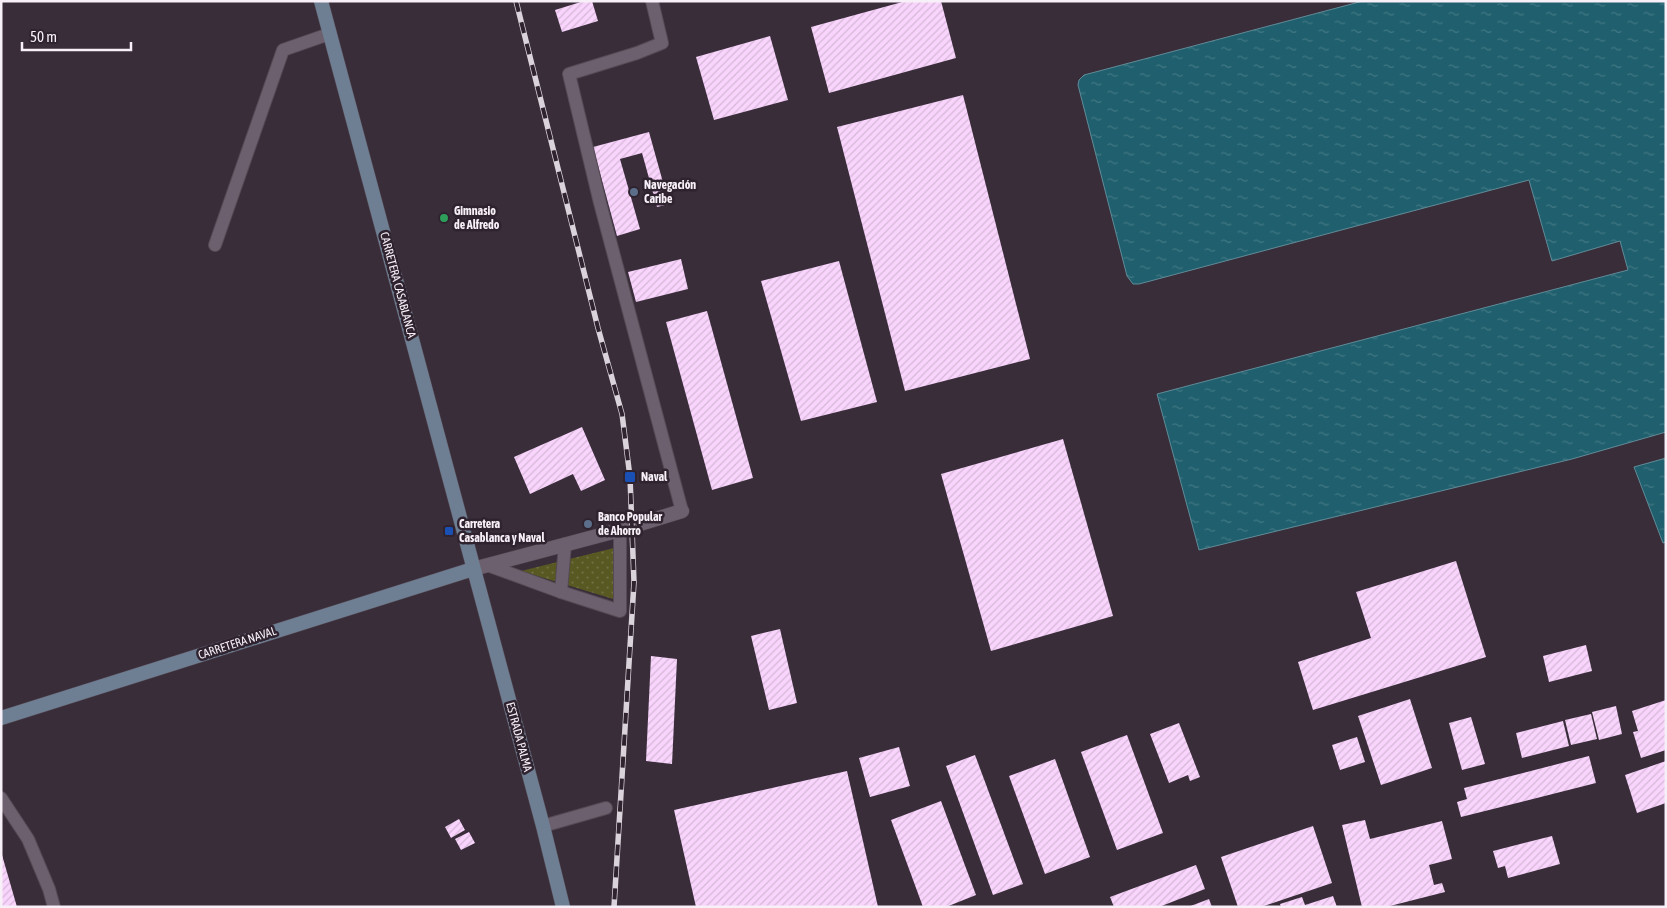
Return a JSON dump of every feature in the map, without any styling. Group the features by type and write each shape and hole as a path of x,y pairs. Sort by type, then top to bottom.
{"main road":[{"name":"CARRETERA CASABLANCA","path":"321,1 480,567"},
{"name":"CARRETERA NAVAL","path":"1,718 480,567"},
{"name":"ESTRADA PALMA","path":"480,567 563,907"}],"street":[{"path":"480,567 620,530 682,511 600,203 569,74 637,53 662,43 652,1"},
{"path":"215,244 283,50 329,34"},
{"path":"480,567 620,611 620,530"},
{"path":"561,592 565,544"},
{"path":"1,798 28,839 49,889 54,907"},
{"path":"543,826 606,808"}],"shaded area":[{"path":"614,548 613,599 521,571"}],"water":[{"path":"1363,1 1666,1 1666,432 1572,459 1199,550 1157,394 1628,270 1620,241 1552,261 1529,180 1139,284 1133,284 1127,276 1078,85 1079,80 1084,75"},
{"path":"1666,458 1666,542 1663,543 1634,467"}],"building":[{"path":"584,1 592,1 598,21 562,32 555,10"},
{"path":"906,1 941,1 956,58 829,93 811,27"},
{"path":"770,36 788,100 714,120 696,57"},
{"path":"963,95 1030,359 905,391 837,127"},
{"path":"649,132 669,204 657,207 642,153 620,159 640,229 617,236 593,147"},
{"path":"681,259 688,289 636,302 628,272"},
{"path":"839,261 877,402 801,421 761,281"},
{"path":"707,311 753,478 712,490 666,322"},
{"path":"582,427 605,480 581,491 573,474 530,494 514,457"},
{"path":"1063,439 1113,616 991,651 941,474"},
{"path":"1456,561 1486,657 1313,710 1298,662 1371,638 1356,592"},
{"path":"780,629 797,703 769,710 751,636"},
{"path":"1586,645 1592,671 1549,682 1543,656"},
{"path":"651,656 677,659 672,764 646,761"},
{"path":"1410,699 1432,768 1381,785 1358,716"},
{"path":"1666,700 1666,750 1641,758 1633,732 1638,731 1632,711"},
{"path":"1616,706 1622,734 1599,740 1592,712"},
{"path":"1591,714 1597,739 1571,745 1565,720"},
{"path":"1471,717 1485,764 1462,770 1449,723"},
{"path":"1563,721 1569,746 1522,758 1516,733"},
{"path":"1179,723 1200,777 1190,781 1188,775 1169,783 1150,734"},
{"path":"1127,735 1163,833 1117,850 1081,752"},
{"path":"1357,737 1365,762 1340,770 1332,745"},
{"path":"899,747 910,786 870,797 859,758"},
{"path":"975,755 1023,884 993,895 946,766"},
{"path":"1589,756 1596,783 1461,817 1457,802 1467,799 1464,788"},
{"path":"1055,759 1090,857 1045,874 1009,776"},
{"path":"1666,761 1666,803 1637,813 1625,775"},
{"path":"847,771 878,907 696,907 674,810"},
{"path":"941,801 976,895 946,907 923,907 891,820"},
{"path":"459,819 465,830 451,838 445,827"},
{"path":"1365,820 1370,839 1442,821 1452,859 1429,865 1434,885 1442,883 1445,892 1386,907 1362,907 1342,825"},
{"path":"1313,826 1332,883 1261,907 1238,907 1221,857"},
{"path":"469,832 475,843 461,850 455,839"},
{"path":"1552,836 1560,864 1508,878 1505,866 1498,868 1493,851"},
{"path":"2,855 17,907 1,907"},
{"path":"1196,865 1205,889 1159,907 1114,907 1110,897"},
{"path":"1333,896 1337,907 1281,907 1280,904 1302,897 1305,905"},
{"path":"1209,899 1212,907 1188,907"}],"railway":[{"path":"516,1 598,328 622,414 630,477 634,582 614,907"}],"place":[{"name":"Navegación Caribe","path":"634,192"},
{"name":"Gimnasio de Alfredo","path":"444,218"},
{"name":"Naval","path":"630,477"},
{"name":"Banco Popular de Ahorro","path":"588,524"},
{"name":"Carretera Casablanca y Naval","path":"449,531"}]}
